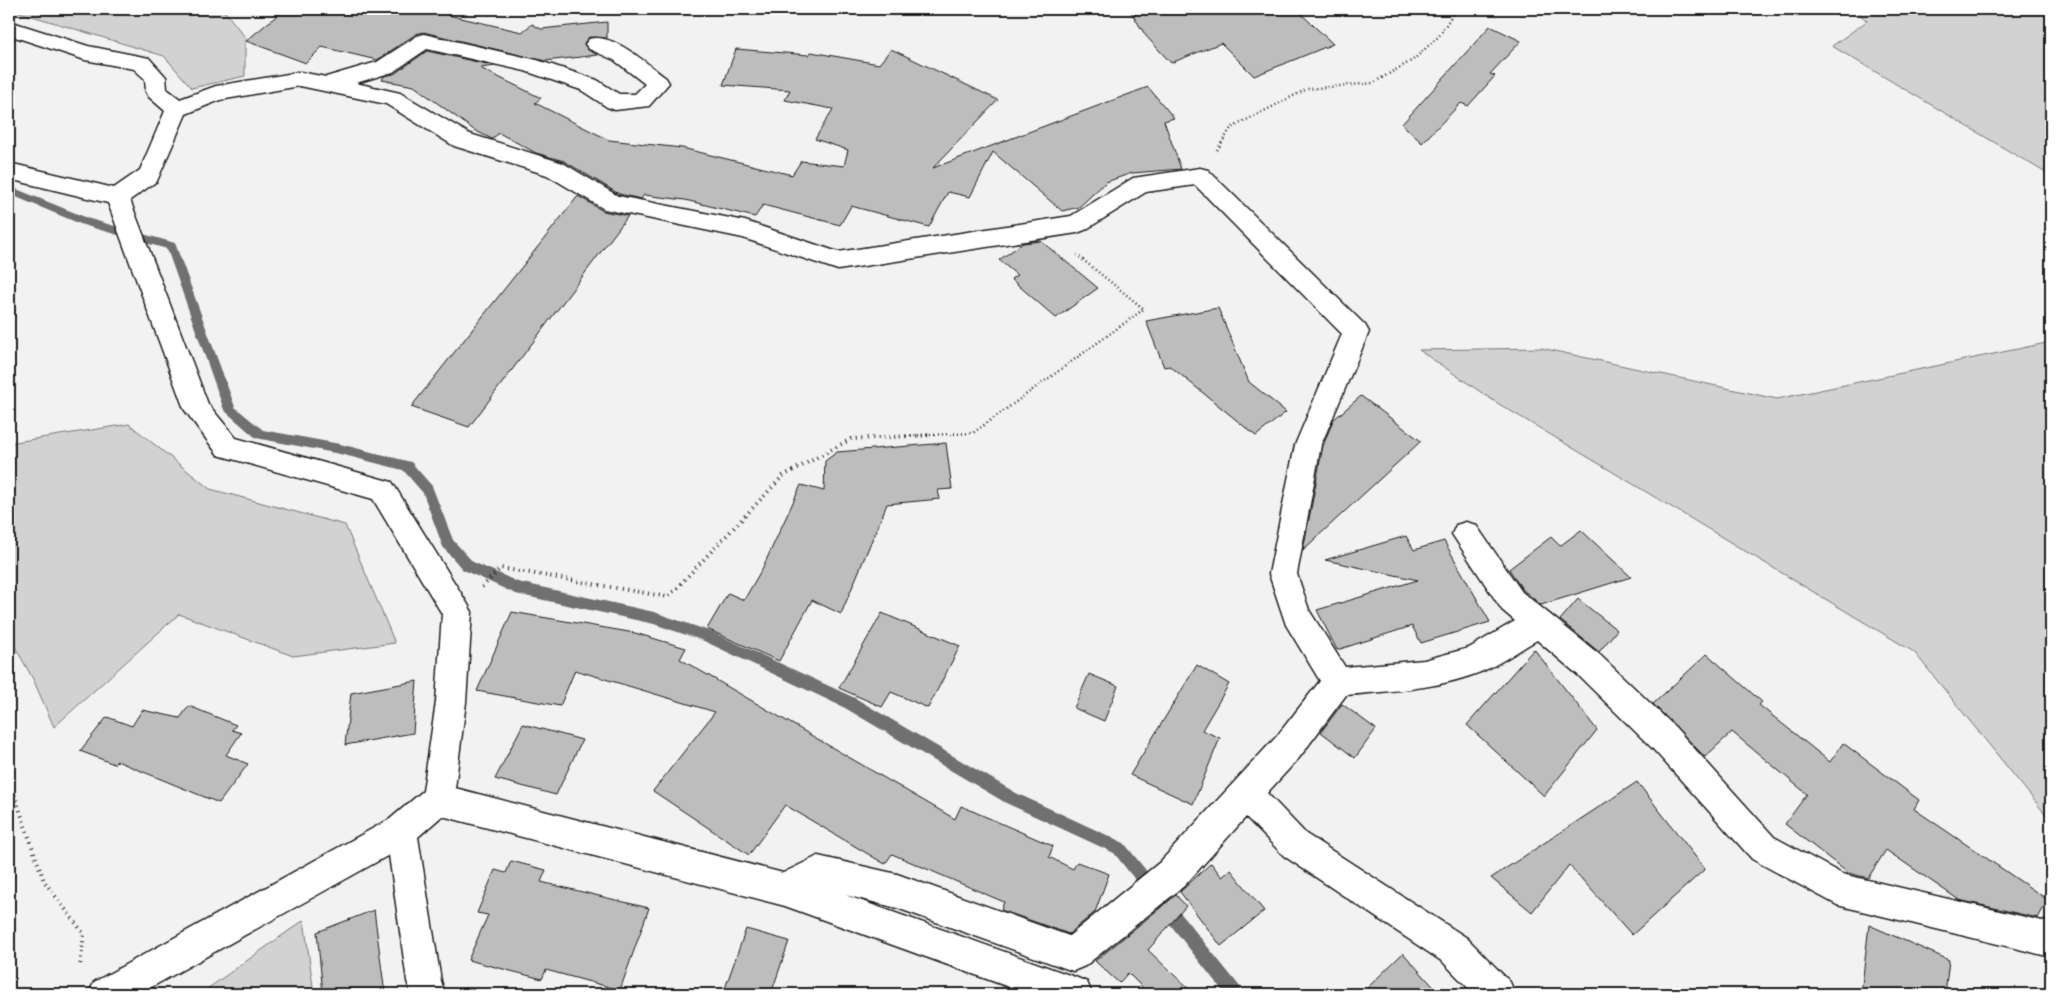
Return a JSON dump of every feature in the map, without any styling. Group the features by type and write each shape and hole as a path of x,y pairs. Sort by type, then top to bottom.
{"street":[{"path":"9,28 84,53 141,64 155,77 157,92 177,109"},
{"path":"327,85 385,67 424,41 529,66 588,85 614,102 640,101 658,83 621,55 596,44"},
{"path":"9,171 118,197 149,175 177,109 216,93 300,79 392,98 462,140 554,170 612,203 744,230 838,261 1076,224 1141,184 1200,176 1356,332 1308,445 1283,574 1296,616 1338,682"},
{"path":"106,994 401,830 438,800 451,702 457,612 382,490 227,447 197,408 118,197"},
{"path":"1466,534 1512,601 1589,665 1664,738 1763,848 1837,889 2051,940"},
{"path":"785,890 818,872 897,891 1073,954 1172,874 1288,747 1338,682 1424,674 1475,660 1538,623"},
{"path":"1246,794 1296,845 1455,950 1498,994"},
{"path":"438,800 785,890 1074,994"},
{"path":"401,830 428,994"}],"path":[{"path":"1200,176 1231,128 1307,89 1373,83 1413,60 1439,36 1456,9"},
{"path":"1752,9 1784,15 1810,15 1825,9"},
{"path":"457,612 502,568 668,597 783,476 851,439 973,433 1144,309 1070,249 1058,227"},
{"path":"9,779 44,881 84,934 80,968"}],"shaded area":[{"path":"9,9 223,9 245,37 245,76 192,88 164,56"},
{"path":"1854,9 2051,9 2051,176 1832,46 1867,21"},
{"path":"2051,342 2051,821 1914,652 1494,401 1419,350 1541,348 1777,399"},
{"path":"129,424 210,489 345,525 395,643 293,656 179,614 54,727 33,679 9,636 9,443"},
{"path":"304,920 314,994 200,994"}],"building":[{"path":"285,9 422,9 522,32 532,24 541,29 607,22 607,38 589,37 584,43 588,50 598,55 545,61 423,32 416,34 377,60 322,47 306,63 246,41"},
{"path":"1129,9 1296,9 1333,44 1254,76 1221,43 1171,63 1146,36"},
{"path":"1490,26 1521,41 1490,74 1495,76 1468,106 1461,103 1422,143 1402,124"},
{"path":"736,49 809,55 811,52 879,64 891,49 998,100 933,168 1148,87 1174,118 1164,121 1181,169 1132,173 1106,182 1079,207 1062,211 993,152 970,197 948,192 929,227 851,206 840,225 763,205 755,217 685,200 644,195 641,199 619,194 564,161 536,153 499,133 492,139 474,130 414,86 382,80 384,76 394,74 427,51 496,66 480,68 541,98 535,103 609,140 682,148 792,175 801,161 844,166 848,150 815,139 833,109 785,100 790,90 723,85"},
{"path":"578,196 603,211 628,216 469,427 411,407"},
{"path":"1041,241 1098,288 1056,318 1011,279 1017,275 999,260 1023,243"},
{"path":"1218,308 1249,382 1286,412 1256,436 1170,366 1164,367 1146,321"},
{"path":"1361,396 1421,441 1303,550 1323,446 1333,420"},
{"path":"946,443 952,489 938,490 940,499 887,504 841,614 812,600 779,661 707,629 728,593 744,600 763,567 801,485 824,491 825,461 837,452"},
{"path":"1581,530 1631,577 1541,605 1522,589 1509,569 1551,537 1560,546"},
{"path":"1406,536 1414,550 1444,541 1490,622 1421,643 1412,626 1337,650 1317,610 1418,580 1325,560"},
{"path":"1578,599 1617,630 1599,652 1560,620"},
{"path":"512,612 635,633 686,648 680,659 955,819 961,806 1053,846 1049,857 1073,869 1077,862 1109,874 1095,912 1069,934 1001,910 1004,902 892,854 885,864 785,805 749,855 653,791 715,712 575,670 560,706 477,691"},
{"path":"882,613 960,646 928,708 891,692 882,707 839,688"},
{"path":"1534,649 1597,730 1544,796 1467,725"},
{"path":"1707,654 1762,702 1759,705 1830,762 1843,743 1919,800 1914,809 2048,900 2038,918 1959,900 1886,850 1868,878 1848,873 1785,824 1807,794 1732,732 1705,757 1653,704"},
{"path":"1197,665 1229,684 1202,730 1220,738 1193,804 1130,775"},
{"path":"1089,674 1118,686 1104,721 1074,708"},
{"path":"417,681 413,733 345,745 351,693"},
{"path":"1342,704 1376,729 1355,758 1321,732"},
{"path":"189,706 236,725 232,730 241,733 226,755 248,764 219,803 117,761 114,764 80,751 107,717 132,726 142,710 180,718"},
{"path":"523,724 582,740 556,795 495,779"},
{"path":"1637,782 1705,869 1632,935 1569,865 1532,912 1491,878"},
{"path":"511,861 546,870 541,882 649,908 620,990 546,970 542,979 468,960 488,915 477,913 495,870 506,873"},
{"path":"1211,863 1222,877 1231,870 1264,911 1221,946 1180,892"},
{"path":"1176,895 1186,906 1148,950 1194,994 1149,994 1128,973 1119,983 1095,961"},
{"path":"374,910 385,994 323,994 317,932"},
{"path":"1869,925 1949,960 1945,994 1861,994"},
{"path":"746,929 789,941 771,994 723,994"},
{"path":"1403,953 1440,994 1361,994"}],"waterway":[{"path":"9,190 87,222 171,246 230,410 260,434 340,449 407,466 428,490 448,543 468,566 516,588 654,618 707,636 850,703 1011,798 1119,848 1235,994"}]}
